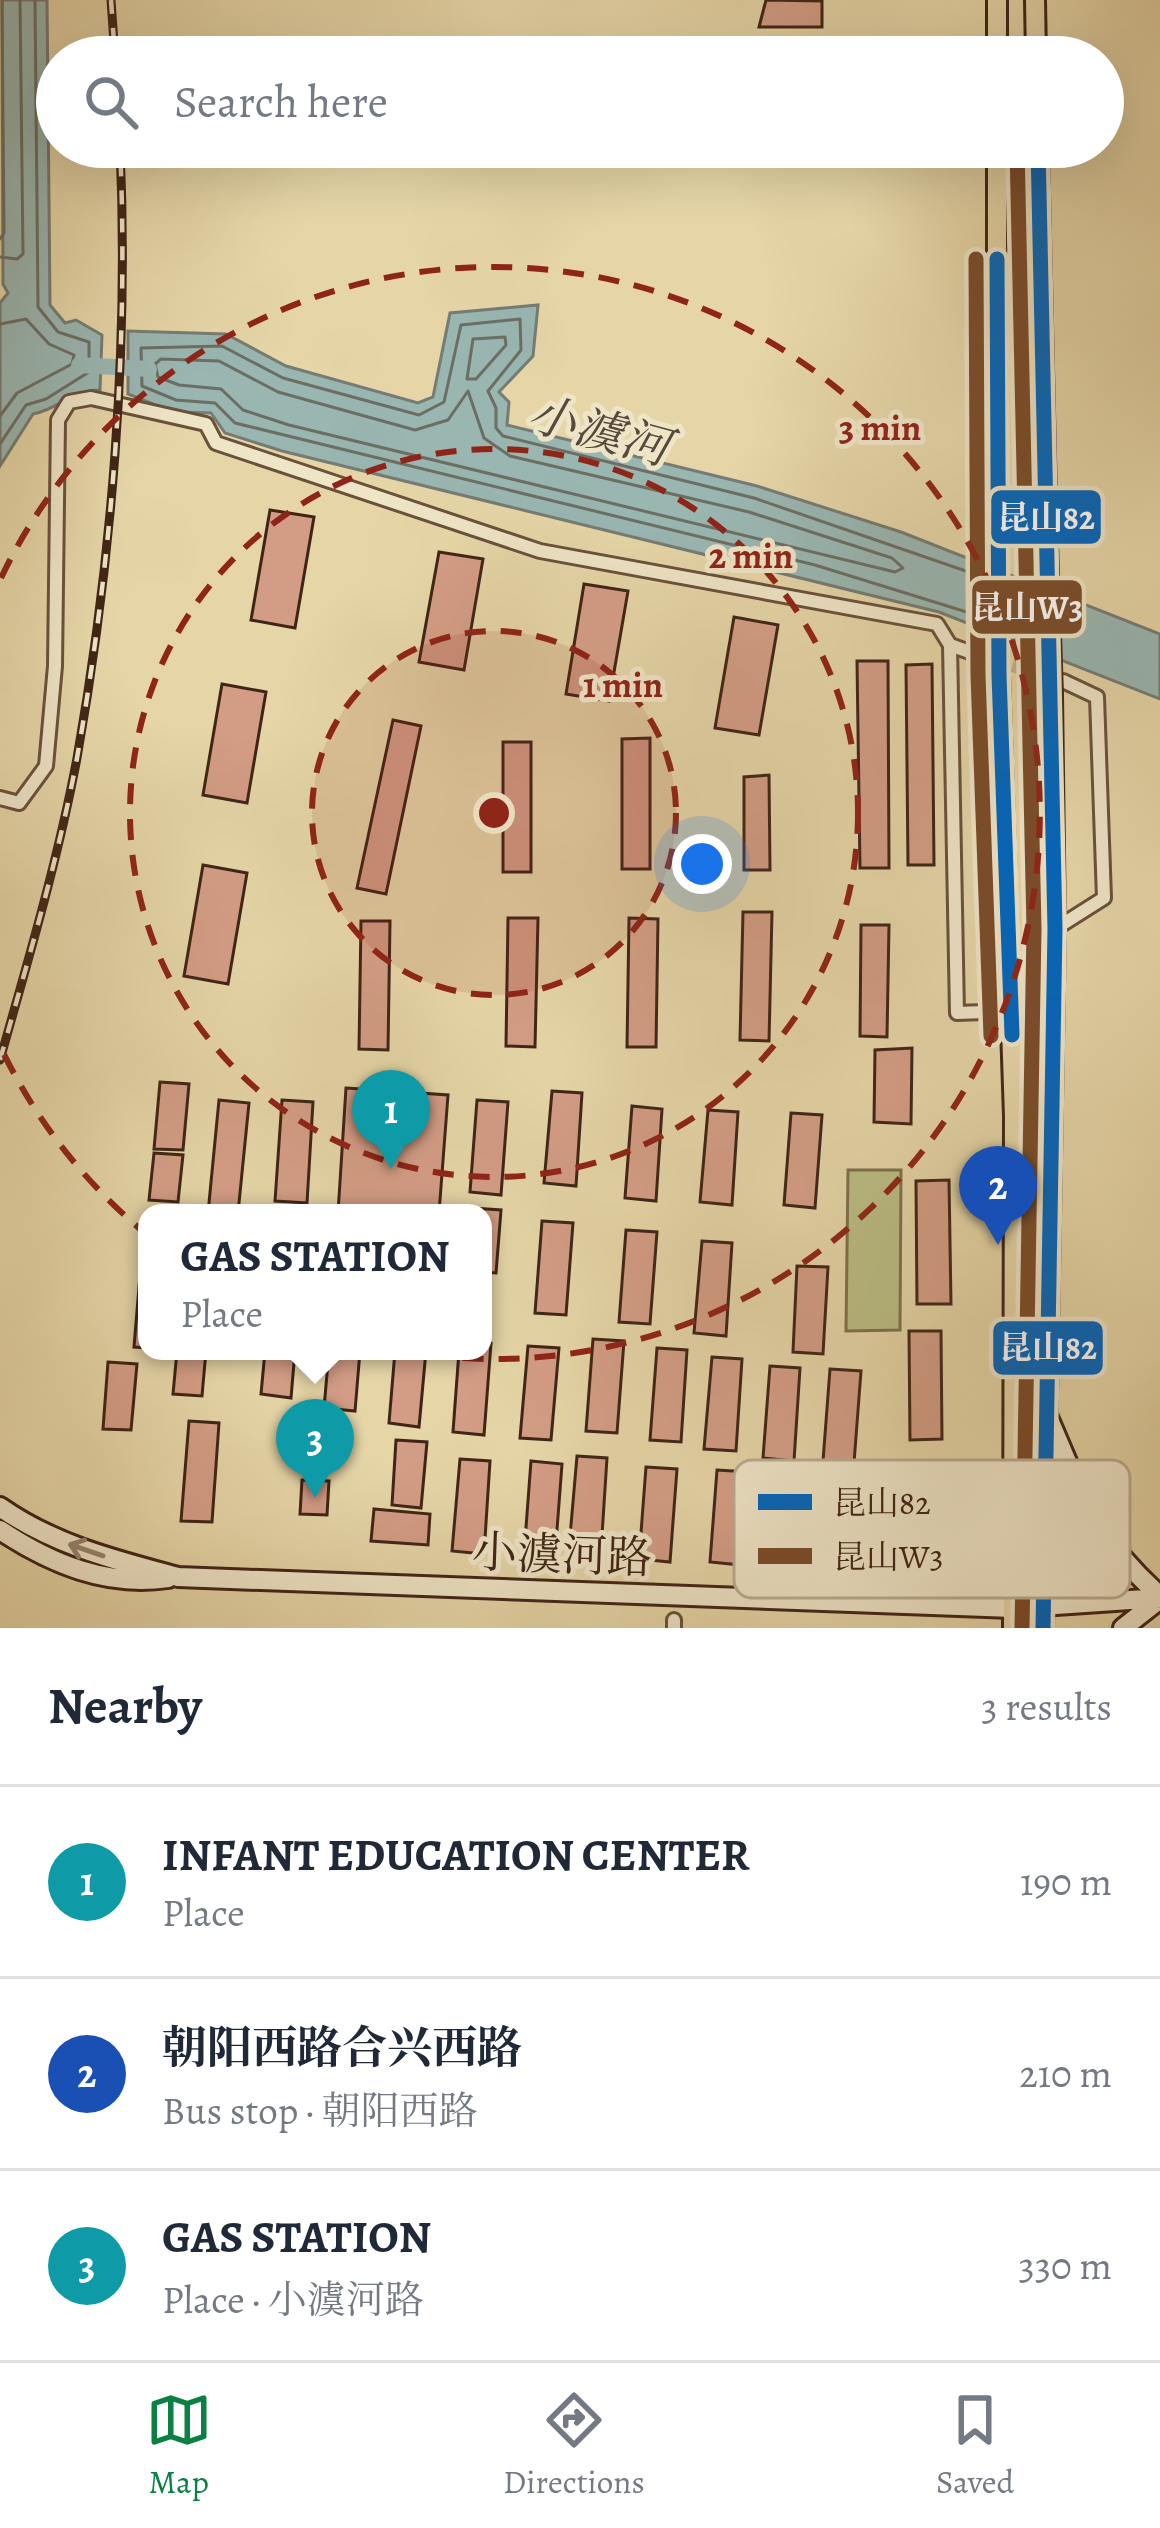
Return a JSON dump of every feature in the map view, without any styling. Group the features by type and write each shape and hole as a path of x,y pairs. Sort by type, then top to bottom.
{"main road":[{"path":"998,0 998,36"},
{"path":"1035,0 1036,36"},
{"path":"997,168 994,667 1012,1011 1013,1460"},
{"path":"1038,168 1047,543 1057,688 1045,1460"},
{"path":"1046,1415 1064,1460"},
{"name":"小澞河路","path":"0,1507 31,1529 88,1552 178,1577"},
{"name":"小澞河路","path":"0,1530 79,1571 133,1583 178,1577 944,1606 1013,1618 1043,1606 1160,1597"},
{"path":"1123,1628 1160,1597 1130,1563"},
{"path":"1043,1598 1043,1628"}],"street":[{"path":"0,798 19,802 46,766 55,666 58,420 69,402 91,398 206,424 216,443 540,551 937,624 950,645 957,1013 1012,1011"},
{"path":"950,645 994,667"},
{"path":"1055,929 1104,898 1097,697 1057,688"}],"green space":[{"path":"848,1170 901,1170 900,1330 846,1331"}],"water":[{"path":"2,0 47,0 47,36 36,36 36,168 49,168 50,305 65,323 76,320 102,335 100,390 33,414 0,466 0,303 8,293 3,284"},
{"path":"538,305 533,356 499,392 509,402 507,425 757,486 901,532 1160,634 1160,699 939,612 282,451 225,433 211,413 173,412 128,394 128,331 226,334 286,366 418,403 433,397 450,313"}],"building":[{"path":"766,0 822,1 822,27 759,27"},
{"path":"270,510 314,517 295,628 251,620"},
{"path":"439,552 483,559 464,670 419,662"},
{"path":"584,584 628,591 609,701 566,694"},
{"path":"734,617 778,625 759,735 715,728"},
{"path":"857,661 888,661 889,868 860,868"},
{"path":"932,664 934,865 908,865 906,665"},
{"path":"222,684 266,692 247,803 203,795"},
{"path":"393,720 421,726 386,894 357,888"},
{"path":"650,738 650,869 622,869 622,739"},
{"path":"503,742 531,742 531,872 503,872"},
{"path":"769,775 770,870 744,870 744,777"},
{"path":"203,865 247,873 228,984 184,976"},
{"path":"743,912 772,912 769,1041 740,1040"},
{"path":"508,918 538,918 535,1047 506,1046"},
{"path":"629,918 658,919 656,1047 627,1047"},
{"path":"361,921 390,921 388,1050 359,1049"},
{"path":"861,925 889,925 887,1037 860,1036"},
{"path":"912,1048 911,1124 874,1122 875,1050"},
{"path":"160,1082 189,1084 183,1150 154,1149"},
{"path":"346,1088 448,1095 440,1204 339,1204"},
{"path":"552,1091 582,1093 576,1186 544,1183"},
{"path":"219,1100 249,1103 239,1204 209,1204"},
{"path":"282,1100 313,1102 307,1203 275,1201"},
{"path":"477,1100 508,1102 501,1195 470,1192"},
{"path":"632,1106 662,1109 656,1201 625,1198"},
{"path":"708,1110 738,1112 732,1205 700,1202"},
{"path":"791,1113 822,1115 815,1208 784,1205"},
{"path":"154,1153 183,1155 178,1202 149,1200"},
{"path":"949,1180 951,1304 917,1304 916,1181"},
{"path":"492,1209 501,1210 496,1273 492,1273"},
{"path":"542,1221 573,1223 566,1315 535,1313"},
{"path":"626,1230 657,1232 650,1324 619,1322"},
{"path":"702,1241 732,1243 726,1336 694,1333"},
{"path":"797,1266 828,1267 823,1354 793,1352"},
{"path":"138,1299 138,1347 134,1347"},
{"path":"909,1331 941,1331 942,1439 910,1440"},
{"path":"593,1339 624,1341 617,1433 586,1431"},
{"path":"528,1346 559,1348 551,1440 520,1438"},
{"path":"657,1348 687,1350 681,1442 650,1440"},
{"path":"712,1357 742,1359 736,1451 704,1449"},
{"path":"176,1360 205,1360 202,1396 173,1394"},
{"path":"264,1360 294,1360 291,1398 261,1394"},
{"path":"328,1360 359,1360 355,1411 324,1408"},
{"path":"394,1360 425,1360 419,1427 389,1423"},
{"path":"458,1360 490,1360 484,1435 453,1432"},
{"path":"108,1362 137,1364 131,1430 103,1429"},
{"path":"770,1366 800,1368 794,1460 763,1458"},
{"path":"830,1369 861,1371 854,1460 823,1460"},
{"path":"189,1421 219,1423 212,1522 181,1521"},
{"path":"396,1440 427,1442 421,1508 392,1505"},
{"path":"577,1456 607,1458 601,1551 569,1548"},
{"path":"460,1459 490,1461 484,1554 452,1551"},
{"path":"531,1461 562,1464 555,1556 524,1554"},
{"path":"646,1467 677,1469 670,1562 639,1559"},
{"path":"717,1470 734,1471 734,1564 710,1562"},
{"path":"302,1480 329,1481 327,1515 300,1514"},
{"path":"374,1509 430,1514 428,1545 371,1541"}],"waterway":[{"name":"小澞河","path":"79,365 149,369"}],"tunnel":[{"path":"995,661 1056,679"}],"railway":[{"path":"111,0 114,36"},
{"path":"0,1060 69,796 100,607 120,376 121,168"}],"transit line":[{"name":"昆山W3","path":"1017,168 1034,929 1025,1460"},
{"name":"昆山82","path":"1038,168 1055,929 1046,1460"},
{"name":"昆山W3","path":"976,259 978,675 991,1036"},
{"name":"昆山82","path":"997,259 999,675 1012,1035"},
{"name":"昆山W3","path":"1022,1628 1023,1598"},
{"name":"昆山82","path":"1043,1628 1044,1598"}],"place":[{"name":"INFANT EDUCATION CENTER","path":"391,1169"},
{"name":"朝阳西路合兴西路","path":"998,1245"},
{"name":"GAS STATION","path":"315,1498"}]}
